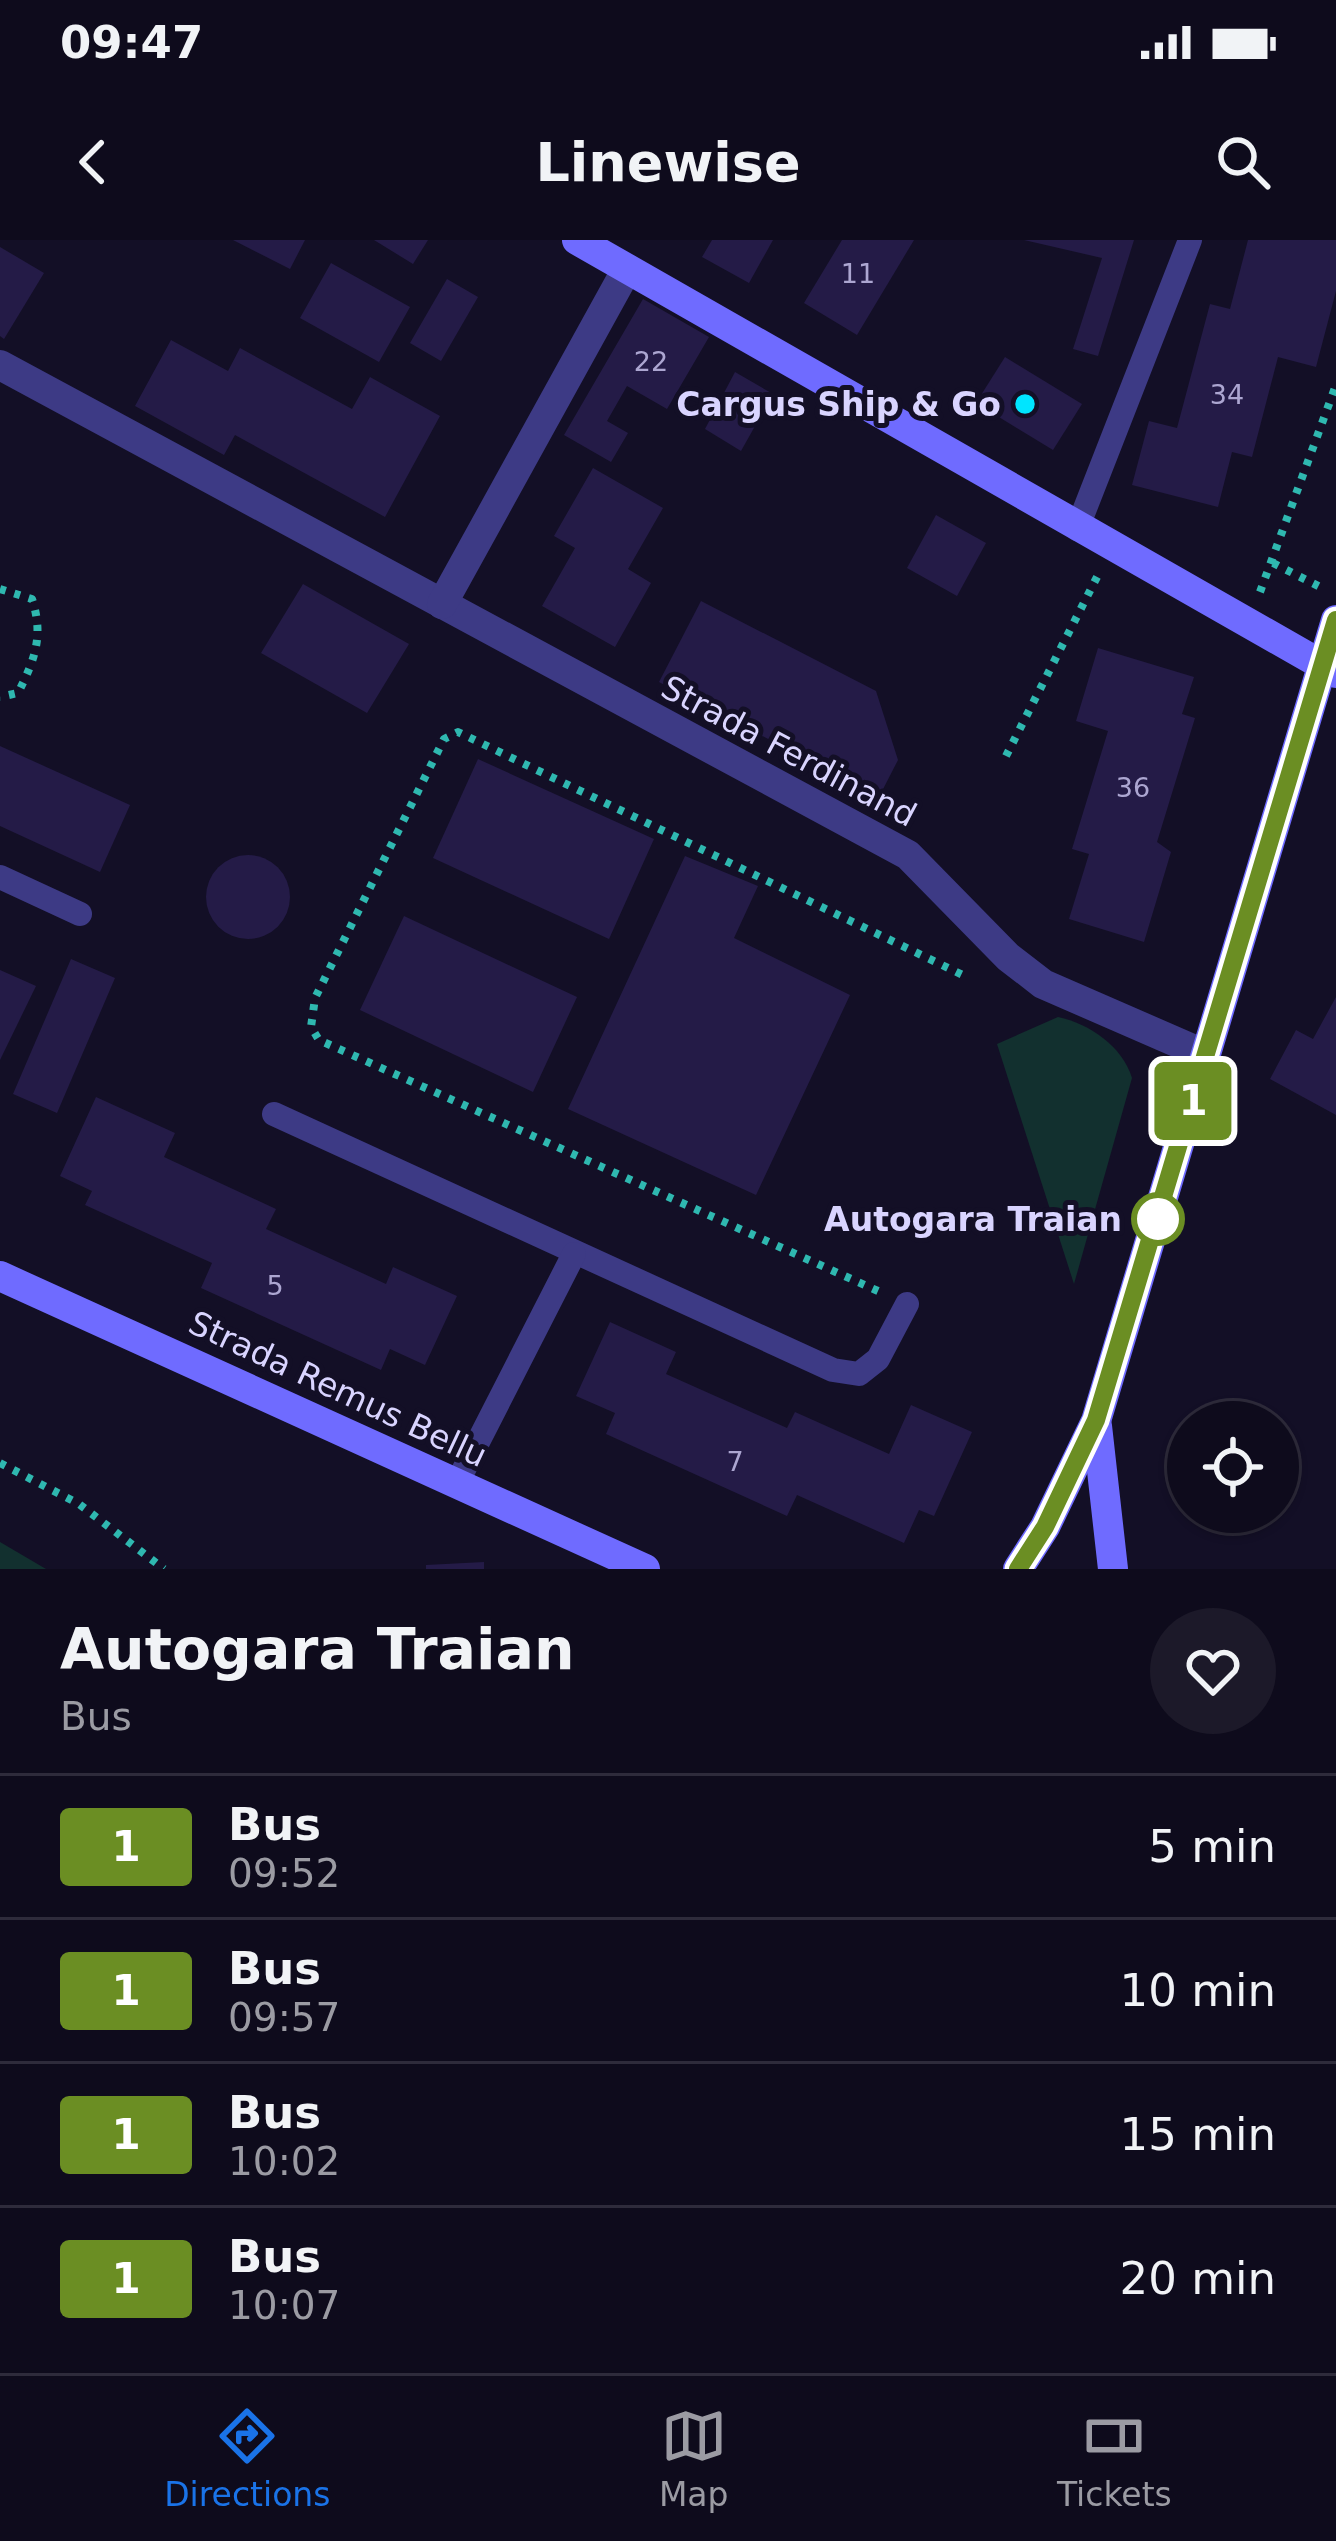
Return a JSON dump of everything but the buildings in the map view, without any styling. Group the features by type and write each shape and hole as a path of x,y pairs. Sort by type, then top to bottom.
{"main road":[{"path":"577,240 1329,669"},
{"path":"1018,1569 1045,1527 1096,1420 1329,669 1336,620"},
{"name":"Strada Remus Bellu","path":"0,1276 645,1569"},
{"path":"1096,1420 1102,1507 1113,1569"}],"street":[{"path":"442,604 627,269"},
{"name":"Strada Ferdinand","path":"0,364 908,855 1008,957 1043,984 1206,1055"}],"lane":[{"path":"1077,529 1190,240"},
{"path":"0,877 80,914"},
{"path":"274,1114 574,1254 846,1372 859,1374 878,1359 907,1304"},
{"path":"457,1484 574,1254"}],"path":[{"path":"1245,625 1273,563 1336,385"},
{"path":"1006,755 1111,548"},
{"path":"1273,563 1336,595"},
{"path":"0,589 32,599 41,628 35,659 18,693 0,698"},
{"path":"907,1304 319,1040 311,1028 315,998 444,739 458,732 969,978"},
{"path":"0,1463 79,1504 164,1569"}],"green space":[{"path":"1058,1017 1103,1038 1121,1056 1132,1078 1074,1284 997,1044"},
{"path":"0,1542 46,1569 0,1569"}],"bus line":[{"name":"1","path":"1018,1569 1045,1527 1096,1420 1336,620"}],"place":[{"name":"Cargus Ship & Go","path":"1025,404"},
{"name":"Autogara Traian","path":"1158,1219"}]}
